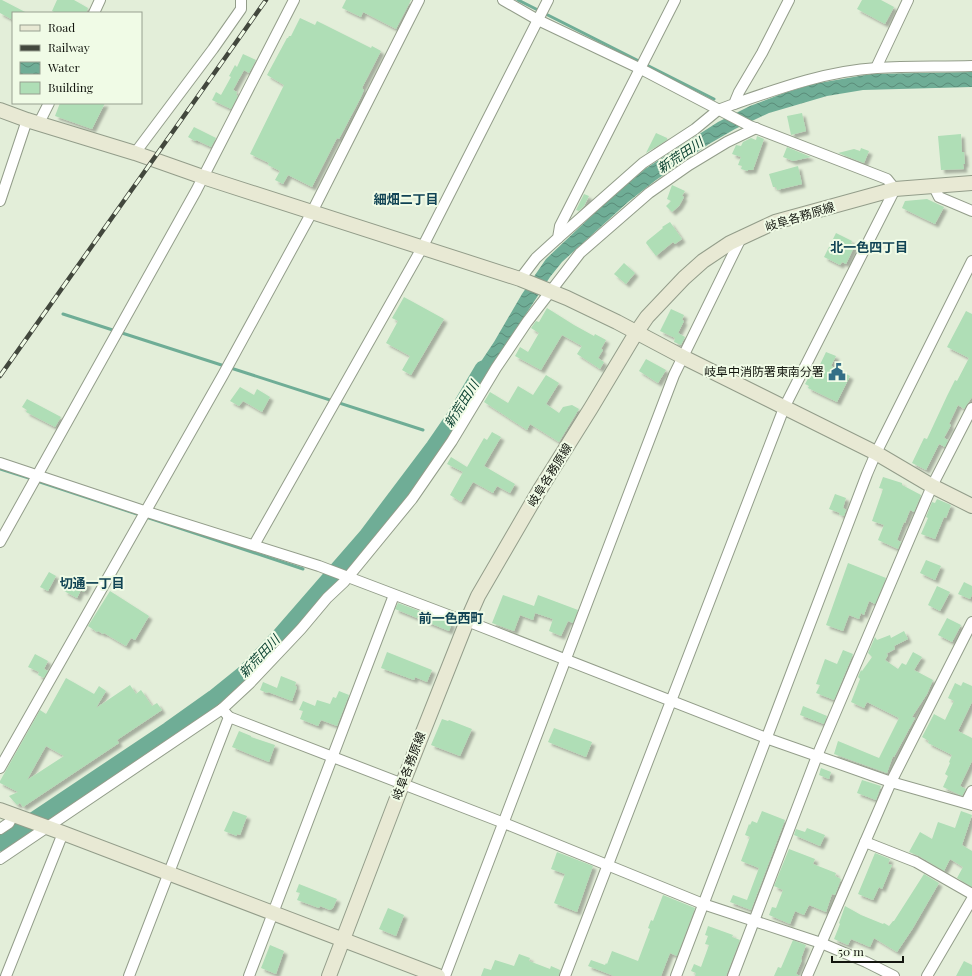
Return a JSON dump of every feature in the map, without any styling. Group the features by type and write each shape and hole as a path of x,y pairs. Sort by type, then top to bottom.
{"street":[{"path":"94,12 100,0"},
{"path":"135,153 241,9 241,0"},
{"path":"0,542 203,177 294,0"},
{"path":"0,768 222,375 312,212 419,0"},
{"path":"503,0 538,20 641,68 753,127 887,179 895,189 784,408 565,976"},
{"path":"254,545 422,248 548,0"},
{"path":"558,238 560,226 675,0"},
{"path":"734,104 789,0"},
{"path":"876,68 908,0"},
{"path":"522,280 536,258 643,163 734,104 785,86 826,76 876,68 972,66"},
{"path":"0,201 33,122 48,104"},
{"path":"0,110 522,280 548,290 617,322 683,357 876,454 932,486 972,506"},
{"path":"0,859 45,827 222,709 250,683 301,629 412,499 452,441 496,368 548,290 580,253 649,192 689,164 753,127"},
{"name":"岐阜各務原線","path":"329,976 402,784 478,596 539,491 636,333 651,312 684,278 730,243 776,222 895,189 972,183"},
{"path":"933,185 939,197 972,211"},
{"path":"445,976 674,375 741,238"},
{"path":"676,976 876,454 972,261"},
{"path":"733,976 817,756 932,486 972,408"},
{"path":"0,463 144,511 326,568 566,659 766,738 890,782 969,804 972,791"},
{"path":"249,976 394,595"},
{"path":"807,976 890,782 972,622"},
{"path":"222,709 229,717 504,823 703,904 821,943 866,962 894,976"},
{"path":"129,976 229,717"},
{"path":"0,830 9,823 11,814 438,976"},
{"path":"6,976 62,833"},
{"path":"865,842 916,862 972,894"},
{"path":"926,976 972,899"}],"water":[{"path":"972,72 972,87 863,90 827,96 769,113 735,129 709,144 656,180 628,202 562,262 550,277 476,391 466,384 494,342 522,294 546,259 602,206 645,169 718,122 750,106 813,84 871,74"}],"building":[{"path":"0,0 25,12 12,12 12,19 0,13"},
{"path":"57,0 74,0 88,8 86,12 52,11"},
{"path":"346,0 411,0 396,29 363,12 361,17 342,8"},
{"path":"862,0 881,0 894,7 885,24 857,9"},
{"path":"300,18 315,25 317,21 371,48 372,46 381,51 362,88 364,90 360,99 339,139 337,138 312,187 288,175 283,184 275,180 280,171 268,165 269,163 250,154 284,85 267,75 287,38 291,36"},
{"path":"243,54 256,60 249,73 244,70 233,90 237,92 236,95 238,96 231,109 212,100 216,92 221,95 231,77 229,76 235,65 237,67"},
{"path":"60,104 104,104 92,129 55,116"},
{"path":"802,113 806,131 791,135 787,116"},
{"path":"194,127 216,138 211,147 188,137"},
{"path":"656,133 667,138 667,140 646,153"},
{"path":"961,134 962,152 964,152 964,169 941,170 938,136"},
{"path":"757,136 764,139 753,170 748,171 741,169 742,166 738,165 741,157 732,154 736,145 741,146 743,142 751,138 756,140"},
{"path":"787,147 811,157 793,161 783,157"},
{"path":"861,148 869,151 864,163 838,153 854,149 860,151"},
{"path":"798,166 802,184 777,190 776,187 773,187 769,174"},
{"path":"672,185 685,191 682,196 684,197 679,206 672,212 666,206 671,201 667,199"},
{"path":"584,194 589,196 584,206 579,211 576,210"},
{"path":"927,199 944,207 935,224 902,208 905,201"},
{"path":"670,222 682,239 675,244 673,242 656,256 646,243 663,228 662,227"},
{"path":"836,233 852,241 851,243 855,245 846,264 842,262 840,265 824,257"},
{"path":"624,263 635,273 626,284 614,274"},
{"path":"404,297 444,319 411,375 402,370 410,356 386,343 398,321 392,318"},
{"path":"547,308 594,336 595,334 606,340 601,349 603,350 598,358 604,362 600,369 577,354 582,346 562,335 541,370 515,356 520,347 528,352 539,333 531,328 536,321 539,322"},
{"path":"671,309 684,315 682,320 684,321 678,333 685,337 681,345 674,342 675,338 660,331"},
{"path":"966,311 972,314 972,397 964,409 958,405 949,424 951,425 944,438 948,440 945,447 939,444 926,470 912,463 924,438 927,439 955,380 957,381 969,358 947,347"},
{"path":"826,352 836,356 831,366 850,376 837,402 808,388 809,386 805,384 811,373 815,375"},
{"path":"646,359 666,370 658,383 639,371"},
{"path":"546,375 559,383 546,404 559,413 563,407 572,405 579,409 559,442 530,424 527,430 484,402 490,392 508,403 518,386 533,395"},
{"path":"240,387 254,395 257,389 270,397 262,412 243,401 239,406 230,401"},
{"path":"27,399 61,417 55,427 26,412 27,410 22,407"},
{"path":"492,432 501,437 484,466 515,484 510,493 497,486 493,493 473,482 461,502 450,495 463,472 447,464 451,457 467,467 484,438 487,440"},
{"path":"883,477 902,483 902,485 921,495 914,512 910,510 905,523 904,522 897,540 901,542 898,549 878,540 884,525 872,521 883,489 879,488"},
{"path":"835,494 846,498 843,508 846,510 844,516 839,515 840,513 829,509"},
{"path":"937,499 951,505 946,518 944,517 935,539 921,534 928,518 926,517 932,502 935,503"},
{"path":"926,560 941,566 935,580 920,573"},
{"path":"848,563 886,578 875,604 869,601 864,615 861,613 859,619 849,615 843,631 826,625"},
{"path":"49,572 56,576 48,591 40,587"},
{"path":"73,575 88,584 84,592 81,590 77,598 64,591"},
{"path":"964,582 972,586 972,595 970,599 958,594"},
{"path":"937,586 950,592 940,611 928,605"},
{"path":"110,591 149,616 135,640 131,638 126,646 104,633 97,632 88,626"},
{"path":"503,595 534,606 538,595 578,610 573,623 568,621 561,636 549,631 553,619 535,613 533,620 520,615 514,631 492,623"},
{"path":"398,603 452,623 449,631 395,609"},
{"path":"947,618 961,625 952,642 938,635"},
{"path":"904,631 908,639 894,646 895,649 886,654 888,655 885,660 898,669 902,663 906,665 913,652 922,657 914,670 933,680 927,694 912,717 915,718 894,757 893,756 887,773 834,754 838,741 879,758 899,718 867,702 864,708 851,702 860,679 858,677 861,670 862,671 872,657 868,653 875,637 877,640 890,635 891,638"},
{"path":"843,650 853,654 834,700 816,693 820,685 816,684 825,659 837,664"},
{"path":"387,652 432,670 427,682 415,677 414,680 381,668"},
{"path":"35,654 48,661 44,669 48,671 44,678 38,675 39,672 28,667"},
{"path":"281,676 296,682 295,686 297,687 292,701 260,690 263,682 277,688"},
{"path":"66,678 94,694 99,686 106,691 96,708 130,685 136,694 141,690 152,706 157,703 162,710 117,740 119,743 23,807 20,803 17,805 9,796 18,792 0,783 0,781 40,710 46,714","holes":["46,746 64,756 27,780"]},
{"path":"963,682 972,686 972,702 958,731 972,738 972,761 960,786 966,789 962,796 943,787 948,776 945,774 952,755 928,743 929,741 922,737 934,714 945,720 954,701 948,698 955,683 961,686"},
{"path":"339,691 349,695 337,726 321,720 318,726 300,719 303,711 299,710 303,701 315,706 317,700 330,704 333,697 336,698"},
{"path":"803,706 827,716 824,724 800,715"},
{"path":"442,719 449,720 472,729 460,756 431,745"},
{"path":"554,728 592,742 586,757 548,742"},
{"path":"239,731 251,737 275,745 269,762 232,747"},
{"path":"821,768 831,772 829,779 819,775"},
{"path":"862,780 881,786 876,800 857,793"},
{"path":"233,811 247,816 240,835 237,834 237,836 224,831"},
{"path":"762,811 785,820 751,910 730,902 733,895 747,900 759,868 741,861 750,837 745,835 749,824 750,825 752,821 757,823"},
{"path":"961,811 972,815 962,845 972,851 972,887 957,878 963,867 950,859 944,871 919,856 909,852 920,832 932,839 938,822 955,828"},
{"path":"807,828 825,835 820,846 794,835 796,829 805,832"},
{"path":"789,849 815,859 813,864 836,873 835,876 841,879 835,895 832,894 826,912 809,905 804,915 795,911 790,924 769,915 772,907 776,908 783,890 774,886"},
{"path":"557,852 593,866 577,912 554,903 565,874 551,869"},
{"path":"875,853 890,859 888,864 892,865 882,889 879,887 873,900 858,894"},
{"path":"924,874 939,883 897,952 874,938 870,947 851,939 848,945 834,939 845,906 861,915 889,926 894,921"},
{"path":"299,884 337,899 333,908 330,910 320,906 319,908 297,900 300,893 296,892"},
{"path":"663,895 695,908 677,956 670,953 661,976 614,976 588,966 591,960 605,965 606,963 607,964 612,951 638,961 650,929 648,928 651,920 653,921"},
{"path":"388,908 404,915 396,936 379,929"},
{"path":"708,926 733,935 732,937 740,940 726,976 695,976 696,973 691,971 694,964 701,967 709,945 705,944 708,936 705,935"},
{"path":"793,940 806,945 796,974 800,976 774,976 778,967 781,968"},
{"path":"270,945 284,951 276,974 261,968"},
{"path":"519,954 530,958 529,961 550,969 551,966 560,970 559,976 481,976 484,968 491,970 495,960 514,966"},
{"path":"964,961 972,965 972,976 956,976"}],"waterway":[{"path":"518,0 714,99"},
{"path":"63,314 423,430"},
{"name":"新荒田川","path":"0,843 169,730 214,698 245,673 280,636 367,536 434,447 454,418 483,369"},
{"path":"0,469 32,479"},
{"path":"37,481 303,569"}],"railway":[{"path":"0,376 266,0"}],"place":[{"name":"岐阜中消防署東南分署","path":"837,372"}],"district":[{"name":"細畑二丁目","path":"406,199"},
{"name":"北一色四丁目","path":"869,247"},
{"name":"切通一丁目","path":"92,583"},
{"name":"前一色西町","path":"451,618"}]}
